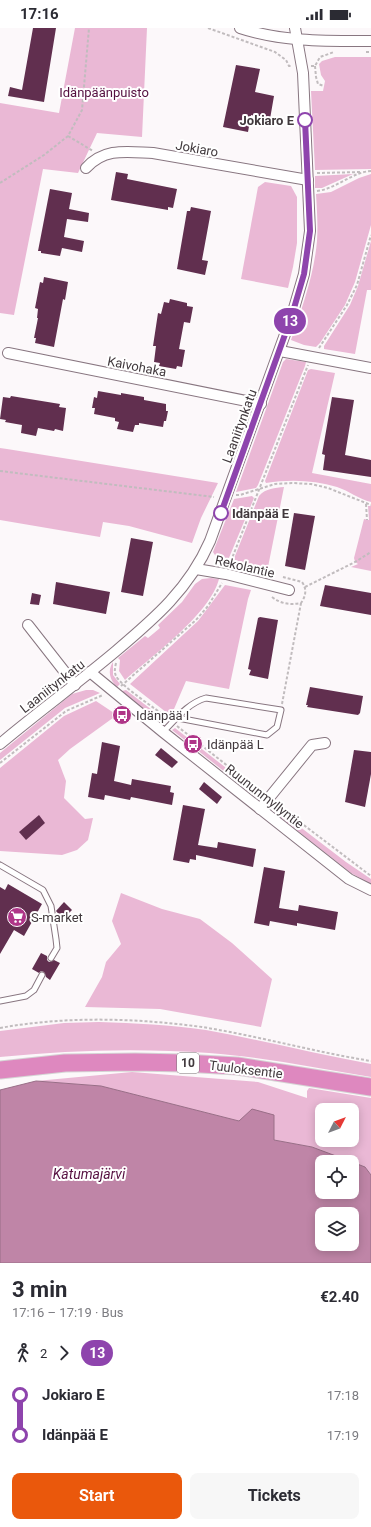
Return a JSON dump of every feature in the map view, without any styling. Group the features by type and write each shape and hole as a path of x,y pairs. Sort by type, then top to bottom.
{"highway":[{"name":"Tuuloksentie","path":"0,1070 65,1063 183,1063 237,1066 371,1087"}],"street":[{"path":"240,28 264,34 316,41 371,41"},
{"name":"Laaniitynkatu","path":"0,744 111,655 164,610 196,569 210,541 280,351 304,274 310,231 308,176 302,66 295,28"},
{"name":"Jokiaro","path":"86,168 93,161 112,152 153,153 294,178 308,176"},
{"path":"280,351 371,368"},
{"name":"Kaivohaka","path":"8,353 261,404"},
{"name":"Rekolantie","path":"196,569 226,574 288,590"},
{"path":"28,625 74,685"},
{"name":"Ruununmyllyntie","path":"90,672 112,692 348,879 371,890"},
{"path":"260,809 312,744 324,743"}],"lane":[{"path":"163,732 195,701 206,698 281,710 277,727 267,735 178,718"},
{"path":"0,865 43,890 51,906 57,948 51,958"},
{"path":"0,1001 26,996 34,990 42,975"}],"path":[{"path":"0,183 44,155 68,136 82,110 89,28"},
{"path":"208,28 275,52 286,60 289,66 315,66"},
{"path":"324,86 318,84 315,66 320,57 332,52 338,52"},
{"path":"364,52 371,52"},
{"path":"68,136 92,150 100,157"},
{"path":"308,192 332,187 363,172"},
{"path":"308,176 371,172"},
{"path":"0,763 66,711 88,700 112,692 124,684 196,620 217,592 226,574 307,367 347,305 357,285 371,235"},
{"path":"0,471 214,497"},
{"path":"228,495 240,495 275,484 311,484 328,488 371,505"},
{"path":"366,504 367,520"},
{"path":"305,587 355,562 371,552"},
{"path":"281,710 301,603"},
{"path":"111,655 116,662 116,676 124,684 371,876"},
{"path":"0,1028 22,1024 64,1020 160,1022 203,1028 371,1061"}],"green space":[{"name":"Idänpäänpuisto","path":"75,28 147,28 142,137 97,133 78,173 43,169 14,315 0,313 0,103 59,113"},
{"path":"335,57 371,57 371,169 315,170 311,91 323,91 325,81 321,75 319,64 322,61"},
{"path":"353,174 322,188 315,188 315,176"},
{"path":"371,174 371,225 355,282 345,305 316,347 304,345 291,340 307,291 313,266 317,241 316,194 331,192 359,178"},
{"path":"265,182 291,186 297,197 297,243 288,288 241,279 258,187"},
{"path":"371,241 371,290 367,290 355,354 324,349 324,346 350,305 358,286"},
{"path":"286,359 306,362 305,366 258,485 256,488 236,492 283,362"},
{"path":"311,369 335,373 312,473 371,484 371,502 337,487 320,483 284,481 266,483 265,481 308,370"},
{"path":"0,448 218,483 201,518 192,543 129,526 103,522 100,537 0,520"},
{"path":"284,487 267,572 231,566 259,496 268,490"},
{"path":"252,496 254,498 226,565 220,563 213,552 234,499"},
{"path":"368,506 371,506 371,571 351,567 358,564 355,562 354,558 364,519 369,520"},
{"path":"202,579 219,579 204,606 179,634 125,680 119,671 120,660 118,658 145,636 148,638 160,628 158,625 182,602 195,584"},
{"path":"225,585 251,590 229,689 186,681 171,716 130,684 198,621"},
{"path":"113,662 113,675 120,684 117,687 110,675 110,669"},
{"path":"86,690 93,690 100,693 65,708 0,760 0,753 72,694"},
{"path":"126,690 165,720 164,722 160,722 122,691"},
{"path":"96,701 117,715 70,749 58,760 66,781 64,798 85,819 93,818 88,840 77,850 62,855 0,851 0,768 64,716"},
{"path":"175,728 262,796 255,796 172,730"},
{"path":"274,807 346,862 371,879 371,884 351,873 275,813"},
{"path":"121,893 162,909 200,919 232,943 272,979 261,1027 160,1009 85,1007 102,977 106,962 121,944 112,921"},
{"path":"99,1022 179,1027 227,1034 371,1064 371,1077 250,1057 183,1051 104,1050 0,1057 0,1031 64,1023"},
{"path":"132,1072 258,1082 307,1098 307,1091 309,1088 371,1098 371,1175 365,1167 359,1165 359,1155 333,1155 312,1147 274,1140 274,1115 239,1121 101,1086 36,1081"}],"water":[{"name":"Katumajärvi","path":"36,1081 101,1086 239,1121 252,1109 274,1115 274,1140 312,1147 333,1155 315,1155 315,1199 359,1199 359,1165 365,1167 371,1175 371,1263 0,1263 0,1090"}],"building":[{"path":"33,28 56,28 44,102 8,96 10,87 22,90"},
{"path":"236,65 260,69 255,92 274,96 270,119 251,115 248,132 223,127"},
{"path":"116,172 128,174 127,179 177,189 173,208 168,207 168,210 111,200"},
{"path":"50,189 72,193 69,209 89,213 88,222 67,219 64,237 84,241 82,252 62,248 60,256 41,253 41,251 38,251"},
{"path":"191,207 211,211 202,260 208,261 205,275 177,269 187,211 190,211"},
{"path":"44,277 68,282 65,300 63,299 54,347 35,343 36,338 34,338 38,318 38,309 35,308 40,282 43,283"},
{"path":"170,299 187,303 187,306 193,307 190,323 184,322 179,349 185,350 182,367 177,366 176,369 159,366 160,363 154,362 156,346 153,346 158,313 161,314 164,302 169,303"},
{"path":"98,391 144,397 144,400 166,404 166,411 168,411 166,421 164,421 163,427 139,423 139,425 135,425 133,432 117,429 119,422 115,421 115,418 94,414 95,408 92,408 94,397 97,398"},
{"path":"11,396 60,404 59,407 66,408 63,431 38,428 36,436 21,433 22,425 5,422 6,420 0,419 3,397 10,398"},
{"path":"332,397 354,400 345,455 371,460 371,477 323,470 325,455 322,454"},
{"path":"294,513 315,516 305,570 285,566"},
{"path":"131,538 153,542 143,596 121,592"},
{"path":"56,582 110,592 106,614 53,604"},
{"path":"325,585 371,593 371,615 320,606"},
{"path":"32,593 41,595 39,605 30,604"},
{"path":"258,618 278,620 268,679 249,675 251,670 248,669"},
{"path":"310,687 363,696 360,713 358,715 307,707 308,705 306,705"},
{"path":"102,742 120,746 114,781 131,785 132,779 171,786 170,792 174,793 172,805 131,797 130,800 105,795 104,800 88,797 92,773 97,774"},
{"path":"161,748 178,762 172,768 155,755"},
{"path":"354,750 371,752 371,774 365,807 345,802"},
{"path":"204,782 222,797 217,804 199,789"},
{"path":"183,805 205,809 198,845 217,848 218,842 256,849 253,867 196,855 196,860 190,859 189,863 173,860"},
{"path":"39,815 45,823 26,840 19,832"},
{"path":"264,867 285,871 279,908 298,911 299,905 338,912 335,930 297,923 297,926 270,921 269,926 254,923"},
{"name":"S-market","path":"8,884 42,904 24,936 14,930 0,954 0,887 5,890"},
{"path":"64,902 72,910 63,919 56,911"},
{"path":"41,953 47,956 47,960 49,962 54,960 60,963 50,980 46,977 44,972 41,971 39,973 32,969"}],"bus line":[{"name":"13","path":"221,513 292,315 304,274 310,231 305,120"}],"place":[{"name":"Jokiaro E","path":"305,120"},
{"name":"Idänpää E","path":"221,513"},
{"name":"Idänpää I","path":"122,715"},
{"name":"Idänpää L","path":"193,744"},
{"name":"S-market","path":"17,917"}]}
